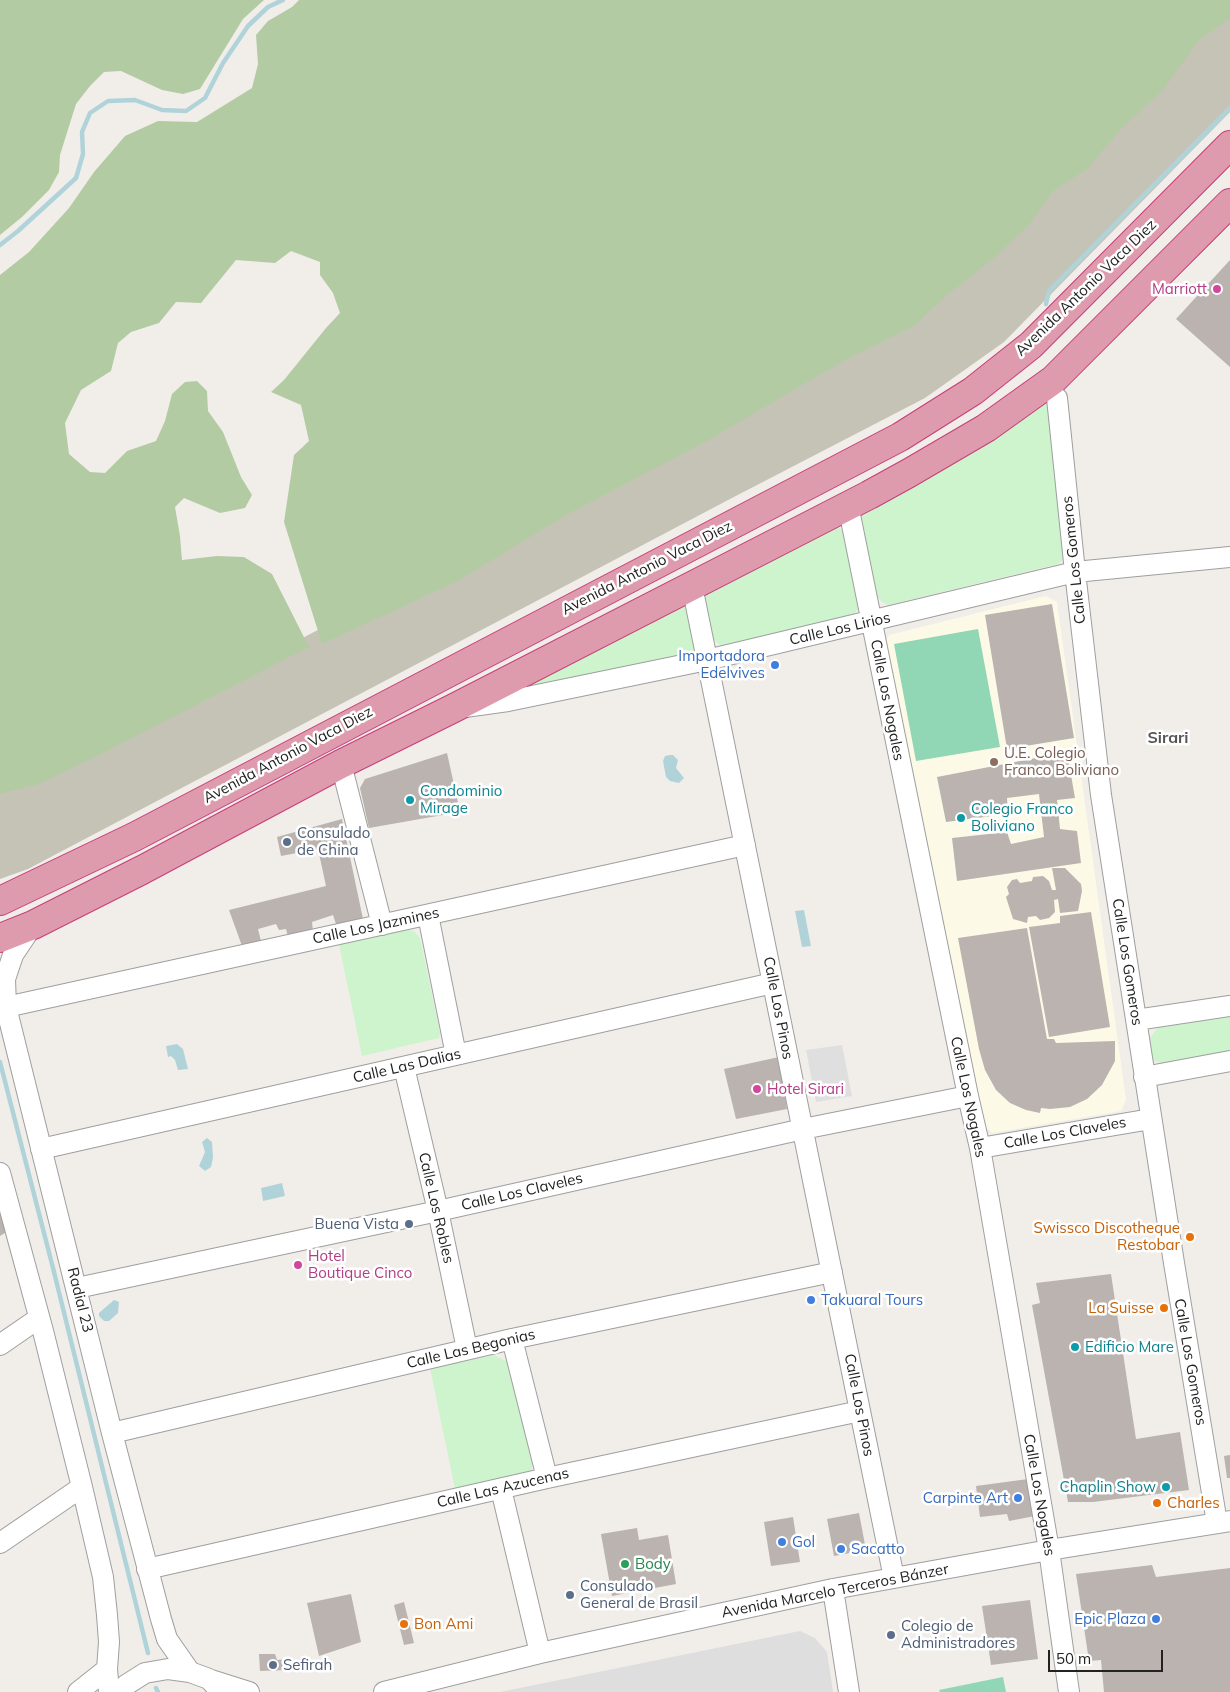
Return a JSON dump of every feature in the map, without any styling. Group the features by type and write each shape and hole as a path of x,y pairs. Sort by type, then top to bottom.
{"highway":[{"name":"Avenida Antonio Vaca Diez","path":"0,901 134,837 289,754 900,437 973,391 1031,346 1230,145"},
{"path":"0,938 33,925 341,764 692,586 909,473 986,428 1052,380 1230,203"},
{"path":"250,812 295,778 298,767 289,754"}],"street":[{"name":"Calle Los Gomeros","path":"1057,398 1101,795 1151,1119 1223,1522"},
{"name":"Calle Los Nogales","path":"848,505 980,1148 1049,1550 1069,1692"},
{"name":"Calle Los Lirios","path":"452,709 508,701 707,660 1075,572 1230,556"},
{"name":"Calle Los Pinos","path":"692,586 894,1578"},
{"path":"341,764 382,925"},
{"name":"Calle Los Jazmines","path":"6,1007 745,845"},
{"path":"428,915 456,1055"},
{"name":"Radial 23","path":"33,925 13,955 5,979 6,1007 112,1433 153,1568 167,1640 190,1672"},
{"name":"Calle Las Dalias","path":"41,1149 773,983"},
{"path":"1136,1020 1230,1006"},
{"path":"1144,1077 1230,1061"},
{"name":"Calle Los Robles","path":"404,1067 438,1211 467,1350"},
{"name":"Calle Los Claveles","path":"77,1288 438,1211 803,1129 968,1096"},
{"name":"Calle Los Claveles","path":"980,1148 1151,1119"},
{"path":"0,1173 40,1318 103,1577 109,1642 109,1692"},
{"name":"Calle Las Begonias","path":"112,1433 512,1339 832,1272"},
{"path":"0,1345 40,1318"},
{"path":"512,1339 548,1478"},
{"name":"Calle Las Azucenas","path":"153,1568 548,1478 860,1411"},
{"path":"0,1543 82,1487"},
{"path":"501,1489 540,1653"},
{"name":"Avenida Marcelo Terceros Bánzer","path":"384,1692 540,1653 833,1589 1049,1550 1223,1522"},
{"path":"833,1589 849,1692"},
{"path":"119,1692 126,1685 145,1673 168,1668 190,1672 215,1686 249,1692"},
{"path":"78,1692 108,1669"}],"shaded area":[{"path":"1230,1 1230,112 1004,342 925,398 28,869 0,879 0,782 154,716 733,412"},
{"name":"U.E. Colegio Franco Boliviano","path":"1046,596 1057,602 1126,1100 1121,1111 992,1133 980,1122 885,643 889,635"},
{"path":"842,1045 852,1096 816,1102 806,1050"},
{"path":"800,1631 815,1638 827,1652 833,1692 500,1692"}],"green space":[{"path":"0,0 264,0 243,19 200,89 183,94 162,90 121,71 104,72 76,104 60,155 59,172 49,190 22,217 0,235"},
{"path":"299,0 1230,0 1230,18 1199,40 1163,90 1122,128 1087,169 1052,192 1029,225 994,258 948,294 914,326 843,361 707,441 566,515 456,582 322,644 284,522 294,455 309,441 301,405 271,392 284,380 340,313 333,293 320,275 320,262 291,251 275,263 236,260 201,303 176,302 159,323 131,332 118,343 111,371 81,390 65,423 69,454 90,472 105,473 127,451 156,441 165,421 172,394 185,382 197,381 207,391 208,411 223,432 241,477 252,495 245,508 220,513 184,498 175,507 182,560 217,556 244,557 272,574 309,647 39,784 0,794 0,275 29,252 69,208 94,172 125,136 158,121 197,122 252,88 258,64 256,35 268,21 292,7"},
{"path":"1049,396 1064,556 1062,561 1058,564 888,605 882,602 876,595 860,511"},
{"path":"834,524 843,531 858,608 856,612 851,616 723,647 717,643 713,638 704,599 706,594"},
{"path":"683,601 688,604 696,651 692,656 502,698"},
{"path":"978,629 1000,747 916,761 894,644"},
{"path":"404,929 414,931 420,938 440,1033 439,1038 362,1056 339,944"},
{"path":"1230,1013 1230,1052 1167,1064 1148,1060 1144,1042 1150,1038 1161,1023"},
{"path":"494,1355 508,1362 534,1462 531,1470 525,1476 456,1494 430,1368"},
{"path":"1003,1677 1006,1692 940,1692 939,1690"}],"water":[{"path":"673,755 678,760 676,768 684,778 679,783 670,781 666,777 663,761 665,756"},
{"path":"804,910 811,946 802,947 795,911"},
{"path":"177,1044 183,1049 188,1069 178,1070 175,1060 171,1056 168,1057 166,1046"},
{"path":"207,1138 212,1142 213,1158 211,1167 205,1171 199,1166 205,1152 202,1142"},
{"path":"282,1183 285,1196 263,1201 261,1188"},
{"path":"114,1300 119,1302 118,1313 109,1321 104,1321 99,1316 99,1313"}],"building":[{"name":"Marriott","path":"1230,260 1230,367 1176,319"},
{"path":"1052,604 1074,738 1007,749 985,615"},
{"name":"Colegio Franco Boliviano","path":"1067,752 1075,798 1057,800 1060,829 1077,831 1081,863 957,881 952,838 1007,832 1011,844 1044,837 1039,794 1007,798 1008,814 946,822 937,777"},
{"name":"Condominio Mirage","path":"447,753 460,812 369,828 360,788 365,779"},
{"path":"342,819 363,919 336,924 333,915 312,922 313,931 288,937 286,929 279,930 276,924 258,929 261,941 242,946 229,910 326,886 318,849 281,856 277,837"},
{"path":"1052,868 1065,868 1081,884 1082,891 1078,911 1060,913 1058,899 1054,900 1055,912 1049,918 1040,920 1036,916 1028,917 1027,923 1013,919 1006,897 1009,894 1007,887 1012,880 1017,879 1020,883 1032,881 1033,877 1043,876 1049,881 1052,890 1056,890"},
{"path":"1091,912 1110,1027 1049,1037 1029,927 1060,923 1060,916"},
{"path":"1027,928 1047,1039 1054,1039 1056,1043 1115,1041 1115,1061 1102,1085 1087,1099 1070,1107 1041,1108 1040,1113 1026,1110 1010,1103 996,1090 985,1070 979,1049 958,938"},
{"name":"Hotel Sirari","path":"779,1057 787,1109 736,1119 724,1069"},
{"path":"0,1207 8,1231 0,1236"},
{"path":"1111,1274 1136,1439 1180,1432 1189,1490 1093,1502 1068,1502 1032,1305 1040,1303 1036,1283"},
{"path":"1230,1455 1230,1478 1227,1478 1224,1456"},
{"path":"1028,1479 1035,1516 1009,1521 1007,1514 980,1517 976,1486"},
{"path":"859,1513 866,1550 834,1556 827,1519"},
{"name":"Gol","path":"793,1517 800,1562 771,1566 764,1522"},
{"name":"Body","path":"637,1528 639,1540 668,1535 676,1584 612,1596 601,1534"},
{"name":"Epic Plaza","path":"1152,1565 1156,1577 1230,1568 1230,1692 1104,1692 1101,1660 1089,1661 1076,1574"},
{"path":"351,1594 361,1642 319,1656 307,1603"},
{"path":"1030,1600 1038,1659 991,1665 982,1606"},
{"name":"Bon Ami","path":"404,1602 414,1643 404,1645 394,1605"},
{"name":"Sefirah","path":"259,1654 275,1654 277,1660 287,1659 288,1670 260,1671"}],"waterway":[{"path":"0,245 76,178 83,154 82,132 90,113 108,101 135,100 162,110 186,111 205,98 223,63 248,26 268,7 283,0"},
{"path":"1046,304 1049,291 1230,108"},
{"path":"0,1062 148,1653"},
{"path":"156,1688 158,1692"}],"place":[{"name":"Marriott","path":"1217,289"},
{"name":"Importadora Edelvives","path":"775,665"},
{"name":"U.E. Colegio Franco Boliviano","path":"994,762"},
{"name":"Condominio Mirage","path":"410,800"},
{"name":"Colegio Franco Boliviano","path":"961,818"},
{"name":"Consulado de China","path":"287,842"},
{"name":"Hotel Sirari","path":"757,1089"},
{"name":"Buena Vista","path":"409,1224"},
{"name":"Swissco Discotheque Restobar","path":"1190,1237"},
{"name":"Hotel Boutique Cinco","path":"298,1265"},
{"name":"Takuaral Tours","path":"811,1300"},
{"name":"La Suisse","path":"1164,1308"},
{"name":"Edificio Mare","path":"1075,1347"},
{"name":"Chaplin Show","path":"1166,1487"},
{"name":"Carpinte Art","path":"1018,1498"},
{"name":"Charles","path":"1157,1503"},
{"name":"Gol","path":"782,1542"},
{"name":"Sacatto","path":"841,1549"},
{"name":"Body","path":"625,1564"},
{"name":"Consulado General de Brasil","path":"570,1595"},
{"name":"Epic Plaza","path":"1156,1619"},
{"name":"Bon Ami","path":"404,1624"},
{"name":"Colegio de Administradores","path":"891,1635"},
{"name":"Sefirah","path":"273,1665"}],"district":[{"name":"Sirari","path":"1168,738"}]}
